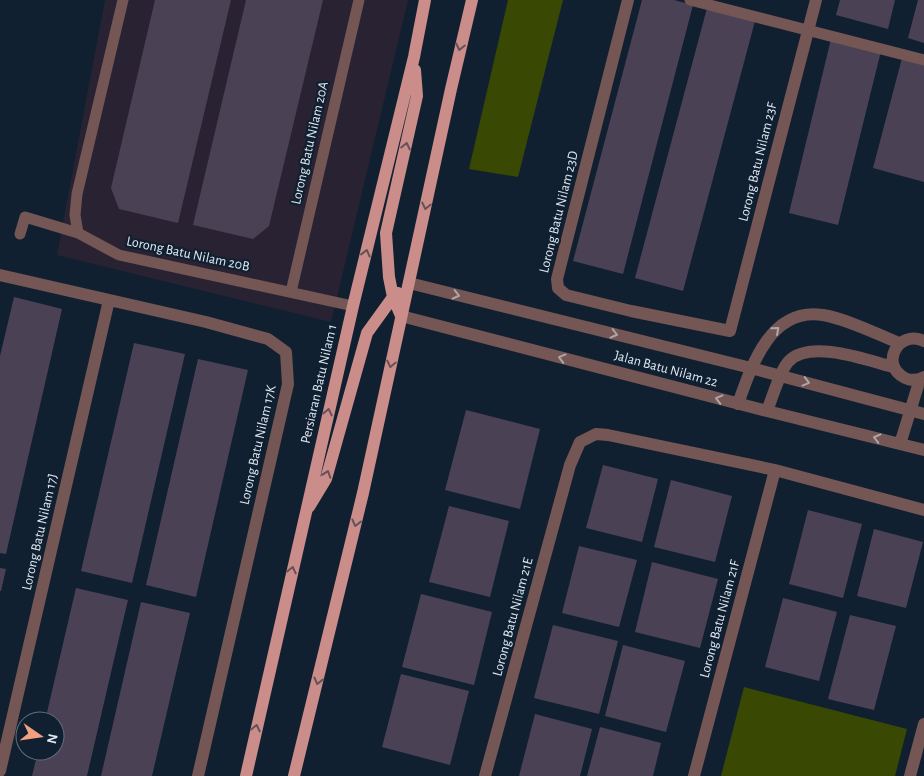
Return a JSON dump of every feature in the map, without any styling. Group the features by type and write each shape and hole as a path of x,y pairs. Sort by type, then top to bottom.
{"main road":[{"name":"Persiaran Batu Nilam 1","path":"246,776 353,306 414,57 425,0"},
{"path":"294,776 363,493 472,0"},
{"path":"402,316 393,298 389,277 386,233 417,96 414,57"},
{"path":"304,517 326,479 367,333 393,298 409,284"}],"street":[{"name":"Lorong Batu Nilam 23D","path":"628,0 557,279 558,288 566,295 631,311 730,331"},
{"name":"Lorong Batu Nilam 23F","path":"730,331 816,0"},
{"name":"Lorong Batu Nilam 17K","path":"0,275 206,322 268,339 286,352 288,384 198,776"},
{"name":"Jalan Batu Nilam 22","path":"409,284 781,375 924,414"},
{"name":"Lorong Batu Nilam 17J","path":"0,771 109,300"},
{"path":"738,404 751,368 767,340 776,328 798,317 824,315 858,326 899,344"},
{"name":"Jalan Batu Nilam 22","path":"402,316 738,404 924,450"},
{"path":"893,367 893,354 899,344 906,339 914,338 924,341"},
{"path":"767,411 788,361 803,352 824,350 893,367 900,375 909,380 922,378 900,444"},
{"name":"Lorong Batu Nilam 21E","path":"485,776 570,465 580,442 596,434 608,435 775,470 924,510"},
{"name":"Lorong Batu Nilam 21F","path":"694,776 775,470"},
{"path":"910,776 924,724"}],"lane":[{"path":"78,233 75,216 77,194 123,0"},
{"name":"Lorong Batu Nilam 20A","path":"291,292 359,0"},
{"path":"690,0 924,60"},
{"name":"Lorong Batu Nilam 20B","path":"20,234 25,217 78,233 119,255 353,306"}],"shaded area":[{"path":"105,0 408,0 331,322 57,255"}],"green space":[{"path":"508,0 563,0 518,177 469,169"},
{"path":"744,687 907,729 895,776 721,776"}],"building":[{"path":"155,0 231,0 178,223 119,209 111,188"},
{"path":"246,0 323,0 269,226 253,239 193,225"},
{"path":"642,0 674,0 693,5 623,274 573,261"},
{"path":"840,0 895,0 888,29 836,15"},
{"path":"918,0 924,0 924,43 908,38"},
{"path":"707,8 755,21 683,291 635,278"},
{"path":"831,39 881,51 838,225 789,213"},
{"path":"902,58 924,64 924,182 873,168"},
{"path":"14,297 62,309 6,554 0,553 0,356"},
{"path":"134,343 185,354 132,583 81,571"},
{"path":"198,359 248,370 196,597 146,585"},
{"path":"466,410 540,429 520,509 445,490"},
{"path":"603,465 658,479 642,542 586,528"},
{"path":"671,480 732,496 715,562 654,547"},
{"path":"449,506 509,521 490,597 429,582"},
{"path":"808,510 862,524 843,598 789,584"},
{"path":"874,529 923,542 906,608 857,596"},
{"path":"579,546 637,560 619,627 562,613"},
{"path":"652,562 718,579 700,648 635,632"},
{"path":"0,568 6,569 1,591 0,591"},
{"path":"76,588 128,600 87,776 32,776 36,761 65,761 65,711 47,711"},
{"path":"421,594 492,612 474,685 402,667"},
{"path":"783,598 837,612 819,681 765,667"},
{"path":"141,602 190,613 152,776 101,776"},
{"path":"850,615 896,626 874,710 828,699"},
{"path":"553,625 618,641 599,714 534,698"},
{"path":"623,645 685,661 666,732 605,716"},
{"path":"401,674 469,691 450,765 382,747"},
{"path":"535,714 592,729 580,776 519,776"},
{"path":"600,727 661,743 653,776 587,776"}]}
